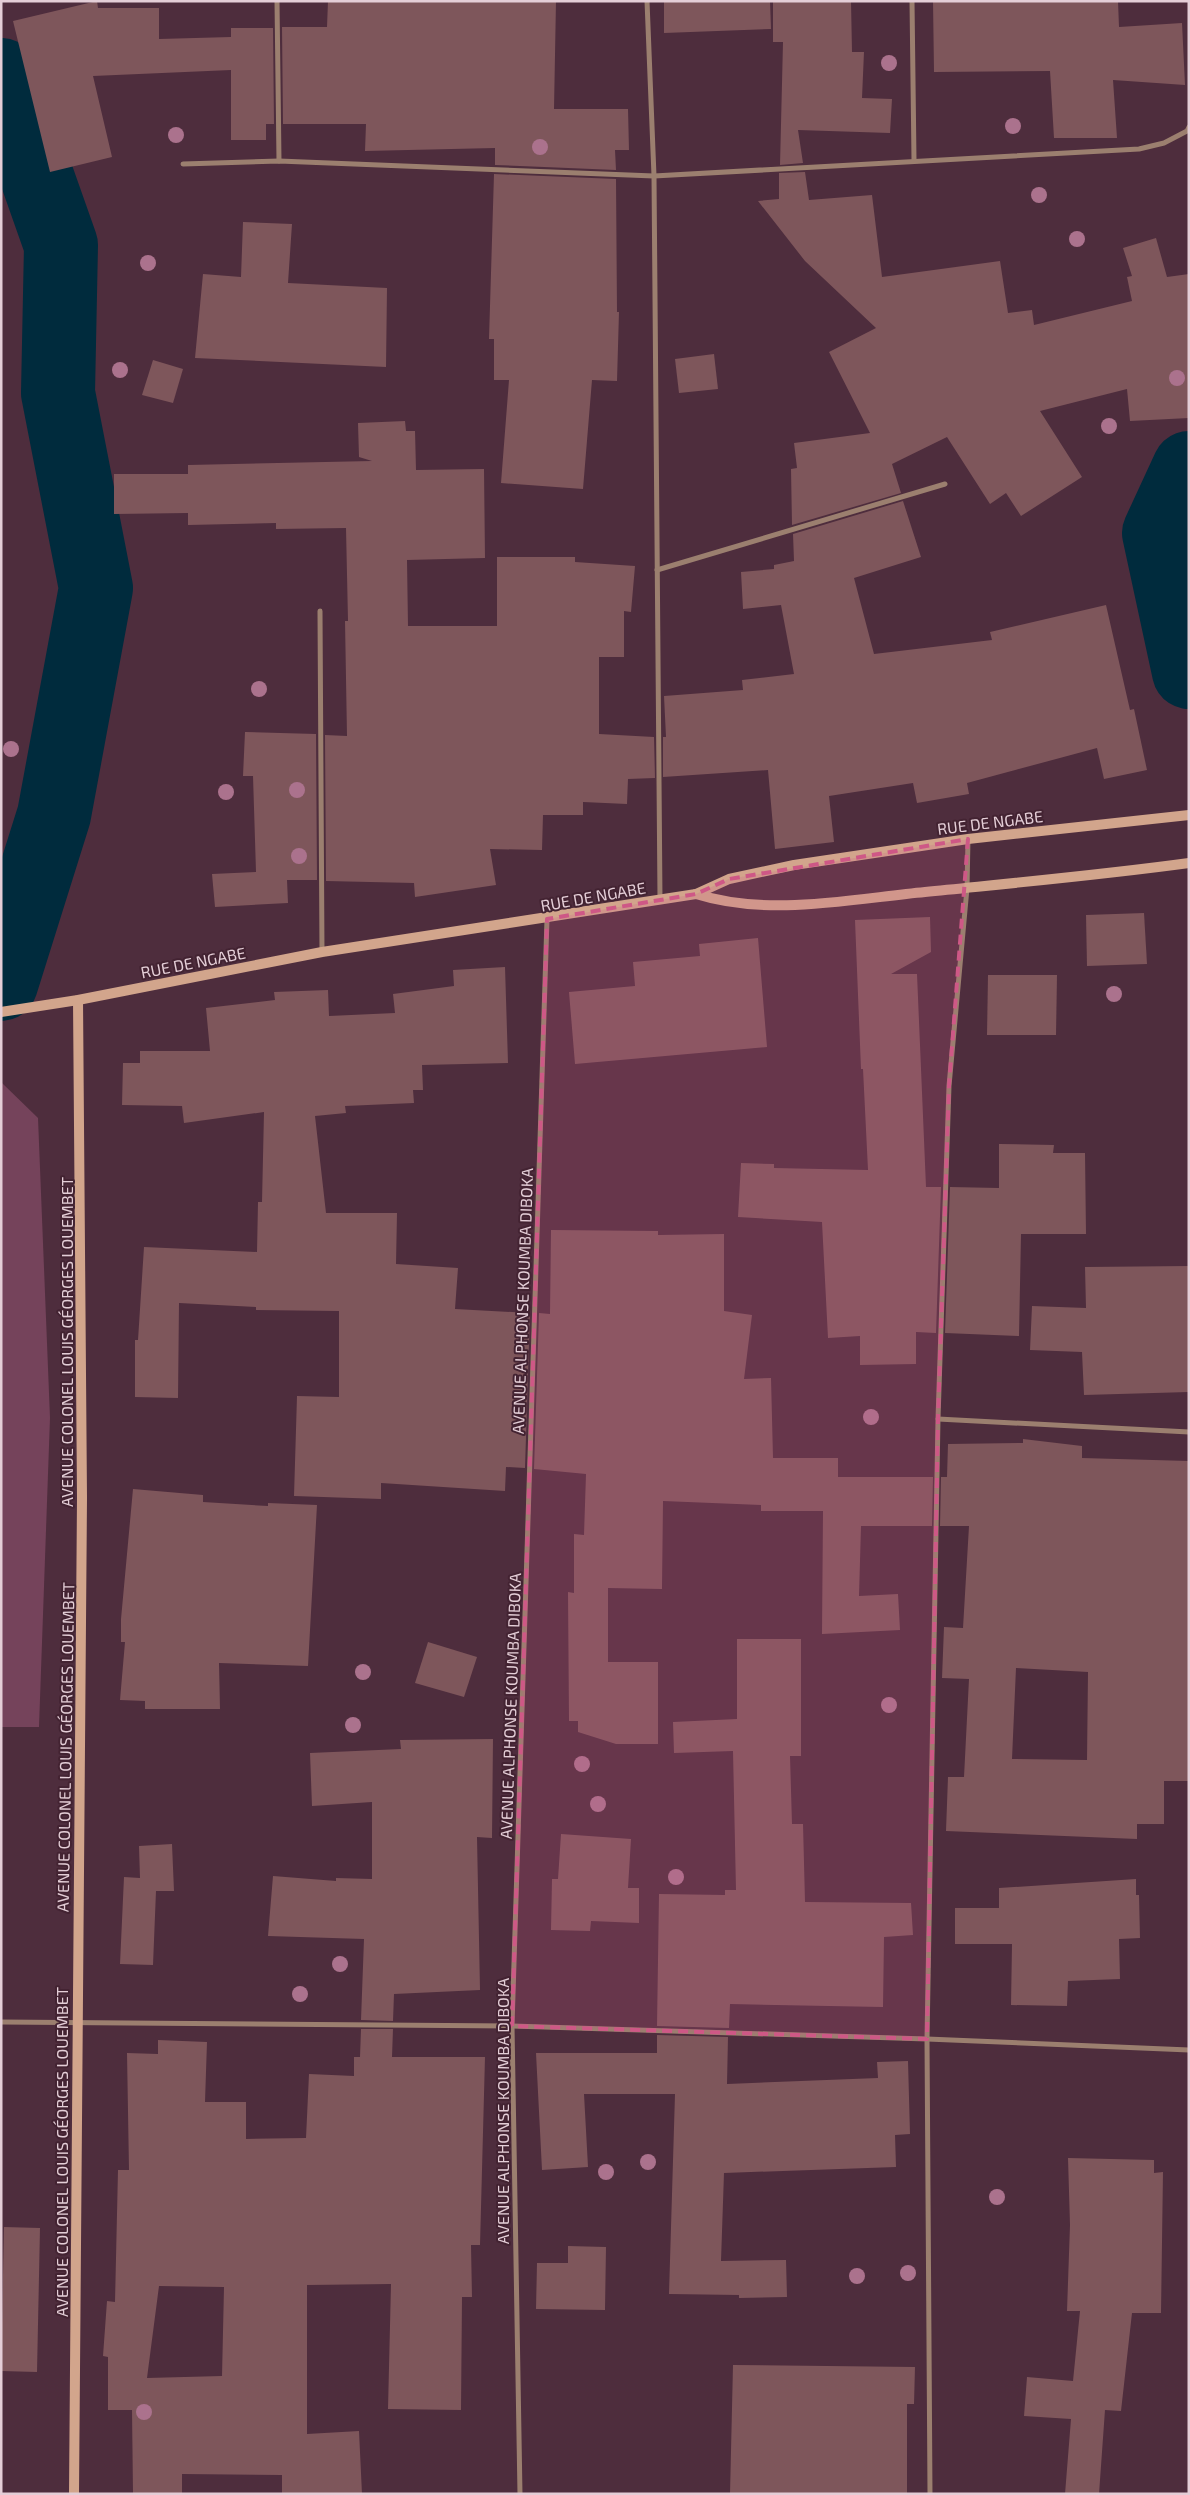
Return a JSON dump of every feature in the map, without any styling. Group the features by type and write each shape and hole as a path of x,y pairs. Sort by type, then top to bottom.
{"street":[{"path":"277,1 279,160"},
{"path":"647,1 654,176 660,900"},
{"path":"912,1 914,160"},
{"path":"183,164 279,160 654,176 1139,148 1164,143 1187,131 1189,127"},
{"path":"657,570 945,484"},
{"path":"320,611 322,952"},
{"name":"RUE DE NGABE","path":"1,1012 78,1000 322,952 547,919 696,894 730,879 794,865 968,839 1189,815"},
{"path":"930,2494 927,2039 938,1419 949,1086 966,888 968,839"},
{"path":"696,894 724,903 795,905 1075,878 1189,864"},
{"name":"AVENUE ALPHONSE KOUMBA DIBOKA","path":"520,2494 512,2026 547,919"},
{"name":"AVENUE COLONEL LOUIS GÉORGES LOUEMBET","path":"74,2494 82,1498 78,1000"},
{"path":"938,1419 1189,1432"},
{"path":"1,2022 512,2026 927,2039 1189,2050"}],"highlighted area":[{"path":"968,839 949,1086 938,1419 927,2039 512,2026 547,919 696,894 729,879"}],"shaded area":[{"path":"1,1082 38,1118 50,1418 39,1727 1,1727"}],"building":[{"path":"97,1 98,8 159,8 159,39 231,37 231,28 273,28 274,124 266,124 266,140 231,140 231,70 93,76 112,157 50,172 13,21"},
{"path":"328,1 556,1 554,109 628,109 629,150 615,150 616,170 495,165 495,148 365,151 366,124 283,124 282,27 327,27"},
{"path":"664,1 770,1 771,29 664,33"},
{"path":"773,1 851,1 852,52 864,52 862,98 892,99 890,133 798,130 803,163 780,165 783,42 773,42"},
{"path":"933,1 1118,1 1119,27 1182,23 1185,85 1113,80 1117,138 1054,138 1050,71 934,72"},
{"path":"805,172 809,200 872,195 882,277 1000,261 1008,313 1032,310 1034,325 1132,301 1127,277 1132,276 1123,248 1156,238 1167,277 1189,274 1189,418 1130,421 1127,389 1040,411 1082,477 1021,516 1006,493 990,504 947,437 892,464 901,493 792,525 791,469 797,468 794,443 870,433 829,352 876,328 805,261 758,201 779,199 779,173"},
{"path":"494,174 616,179 617,312 619,312 617,381 592,380 583,489 501,483 509,380 494,380 494,339 489,339"},
{"path":"243,222 292,224 288,283 387,288 386,367 195,358 203,274 241,277"},
{"path":"714,354 718,389 679,393 675,359"},
{"path":"153,360 183,369 173,403 142,395"},
{"path":"405,421 406,431 415,431 416,470 484,469 485,558 407,560 408,626 497,626 497,557 575,557 575,562 635,566 631,612 624,611 624,657 599,657 599,734 654,737 655,778 628,779 627,804 583,802 583,815 543,815 542,850 490,849 496,885 415,897 414,883 326,881 325,735 347,736 345,621 348,621 346,528 276,529 276,523 188,525 188,513 114,514 114,474 188,474 188,465 372,461 359,457 358,423"},
{"path":"903,501 921,557 854,578 874,654 992,640 990,632 1106,605 1130,710 1134,709 1147,770 1104,779 1097,748 967,783 969,794 917,803 913,783 829,796 834,842 775,849 768,770 663,777 663,737 666,737 664,696 743,690 742,680 794,674 781,605 743,609 741,572 774,569 774,565 794,561 793,534"},
{"path":"245,732 316,734 317,880 287,880 288,903 215,907 212,874 256,872 253,776 243,776"},
{"path":"1144,913 1147,964 1087,966 1086,915"},
{"path":"930,917 931,952 891,974 917,974 926,1187 941,1187 936,1333 916,1332 916,1364 860,1365 860,1336 828,1338 822,1222 738,1217 741,1163 774,1164 774,1168 868,1170 863,1069 861,1069 855,920"},
{"path":"758,938 767,1047 575,1064 569,992 635,986 633,962 700,956 699,944"},
{"path":"505,967 508,1063 422,1065 423,1090 413,1090 414,1103 345,1106 346,1113 315,1116 326,1213 397,1213 396,1264 458,1268 455,1309 530,1313 525,1468 506,1467 505,1491 381,1483 381,1499 294,1496 297,1396 339,1397 339,1311 256,1310 256,1307 179,1303 178,1398 135,1397 135,1340 138,1340 144,1247 257,1252 258,1202 262,1202 264,1112 184,1123 182,1106 122,1105 123,1063 140,1063 140,1051 210,1051 206,1008 275,1000 274,992 328,990 329,1016 395,1013 393,994 454,986 453,970"},
{"path":"988,975 1057,975 1056,1035 987,1035"},
{"path":"999,1144 1054,1145 1053,1153 1085,1153 1086,1234 1021,1234 1019,1336 945,1333 950,1187 999,1188"},
{"path":"551,1230 658,1231 658,1235 724,1234 724,1311 752,1315 744,1379 771,1378 773,1458 838,1458 838,1477 933,1477 932,1526 861,1526 859,1596 898,1594 900,1630 822,1634 823,1511 761,1511 761,1505 663,1501 662,1589 608,1588 608,1662 658,1662 658,1744 616,1744 578,1732 578,1721 569,1721 568,1592 574,1593 574,1534 584,1535 586,1474 534,1469 539,1313 550,1314"},
{"path":"1189,1266 1189,1392 1084,1395 1082,1352 1030,1350 1032,1306 1086,1308 1085,1267"},
{"path":"1023,1439 1082,1446 1082,1458 1189,1461 1189,1781 1164,1781 1164,1824 1137,1824 1137,1839 946,1831 948,1777 964,1777 969,1679 942,1678 944,1627 963,1628 969,1526 940,1526 941,1477 947,1477 948,1444 1023,1443","holes":["1016,1668 1088,1672 1087,1760 1012,1759"]},
{"path":"133,1489 203,1495 203,1502 268,1506 268,1503 317,1505 308,1666 219,1663 220,1709 145,1709 145,1701 120,1700 125,1642 121,1642 121,1619"},
{"path":"737,1639 801,1639 801,1756 790,1756 792,1824 803,1824 805,1902 911,1903 913,1935 884,1937 883,2007 730,2004 729,2028 657,2026 659,1894 725,1895 725,1890 736,1890 733,1751 674,1753 673,1722 737,1719"},
{"path":"428,1642 477,1657 464,1697 415,1683"},
{"path":"493,1739 492,1838 477,1837 480,1990 394,1994 393,2021 361,2020 364,1939 268,1936 273,1876 336,1881 336,1878 372,1879 372,1802 312,1806 310,1753 401,1749 400,1740"},
{"path":"561,1834 631,1839 628,1888 639,1888 639,1923 591,1921 590,1931 551,1930 552,1879 558,1879"},
{"path":"172,1844 174,1891 156,1891 153,1965 120,1964 124,1877 140,1878 139,1846"},
{"path":"1136,1879 1136,1895 1139,1895 1140,1938 1119,1939 1120,1979 1068,1981 1067,2006 1011,2005 1012,1944 955,1944 955,1908 999,1908 999,1888"},
{"path":"361,2029 393,2029 392,2057 485,2057 480,2245 471,2245 472,2297 462,2297 461,2410 388,2409 391,2284 307,2285 307,2434 359,2431 362,2494 282,2494 282,2475 182,2474 182,2494 133,2494 132,2410 108,2410 108,2357 103,2356 107,2301 115,2302 118,2170 129,2170 127,2053 158,2054 158,2040 207,2042 205,2102 246,2102 246,2139 306,2138 309,2074 354,2076 354,2057 360,2057","holes":["159,2286 224,2287 222,2376 147,2378"]},
{"path":"657,2035 728,2037 727,2084 878,2078 877,2062 908,2061 910,2134 895,2135 896,2167 724,2173 721,2261 786,2260 787,2297 739,2298 739,2295 669,2294 675,2094 584,2094 588,2167 542,2170 536,2053 657,2053"},
{"path":"1068,2158 1154,2160 1154,2173 1163,2172 1161,2313 1132,2313 1121,2411 1105,2410 1099,2494 1065,2494 1071,2419 1024,2416 1027,2377 1073,2381 1080,2311 1067,2311 1070,2225"},
{"path":"4,2227 40,2228 37,2372 1,2371"},
{"path":"568,2246 606,2247 605,2310 536,2309 537,2263 568,2263"},
{"path":"733,2365 915,2367 914,2404 907,2404 907,2494 730,2494"}],"waterway":[{"path":"1,75 61,245 58,393 96,588 54,815 1,984"},
{"path":"1189,468 1159,533 1189,672"}]}
